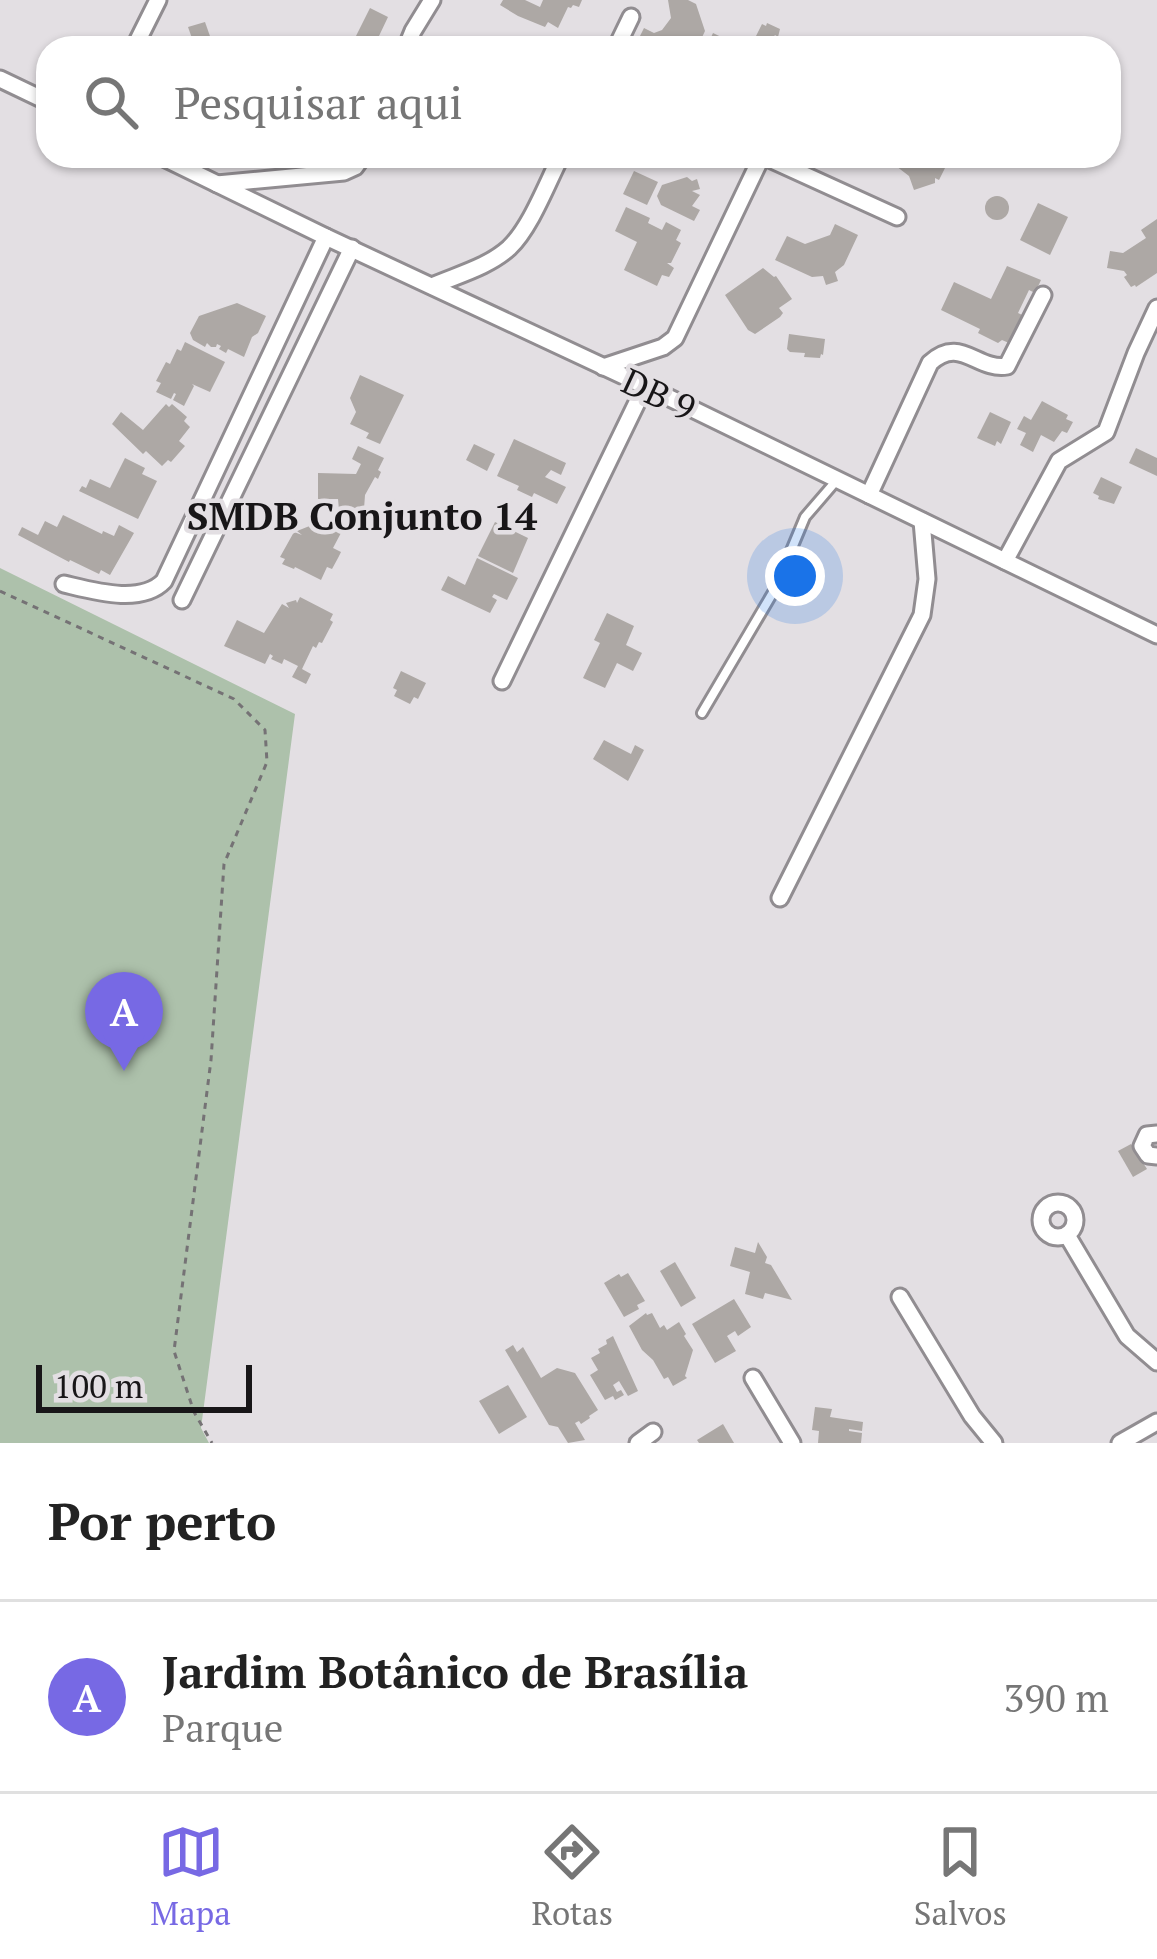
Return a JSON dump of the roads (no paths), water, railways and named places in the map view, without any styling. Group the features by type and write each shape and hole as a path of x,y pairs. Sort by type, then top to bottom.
{"street":[{"path":"140,36 158,0"},
{"path":"412,36 432,0"},
{"path":"622,36 632,17"},
{"path":"0,79 36,96"},
{"name":"DB 9","path":"184,168 1157,635"},
{"path":"217,184 353,168"},
{"path":"432,286 508,248 522,232 555,168"},
{"path":"603,367 663,347 675,338 757,168"},
{"path":"789,168 897,218"},
{"path":"64,584 99,592 159,588 326,237"},
{"path":"182,600 352,248"},
{"path":"869,495 930,363 939,354 953,351 994,368 1006,366 1043,296"},
{"path":"1005,561 1059,461 1106,432 1157,308"},
{"path":"502,681 645,386"},
{"path":"780,898 922,615 927,578 922,521"},
{"path":"1156,1133 1144,1138 1142,1146 1148,1155 1157,1156"},
{"path":"1066,1235 1127,1336 1157,1361"},
{"path":"900,1297 972,1416 994,1443"},
{"path":"753,1378 792,1443"},
{"path":"1120,1443 1157,1422"},
{"path":"638,1443 653,1432"}],"lane":[{"path":"702,713 770,597 805,518 837,479"}],"place":[{"name":"Jardim Botânico de Brasília","path":"124,1071"}],"district":[{"name":"SMDB Conjunto 14","path":"362,515"}]}
